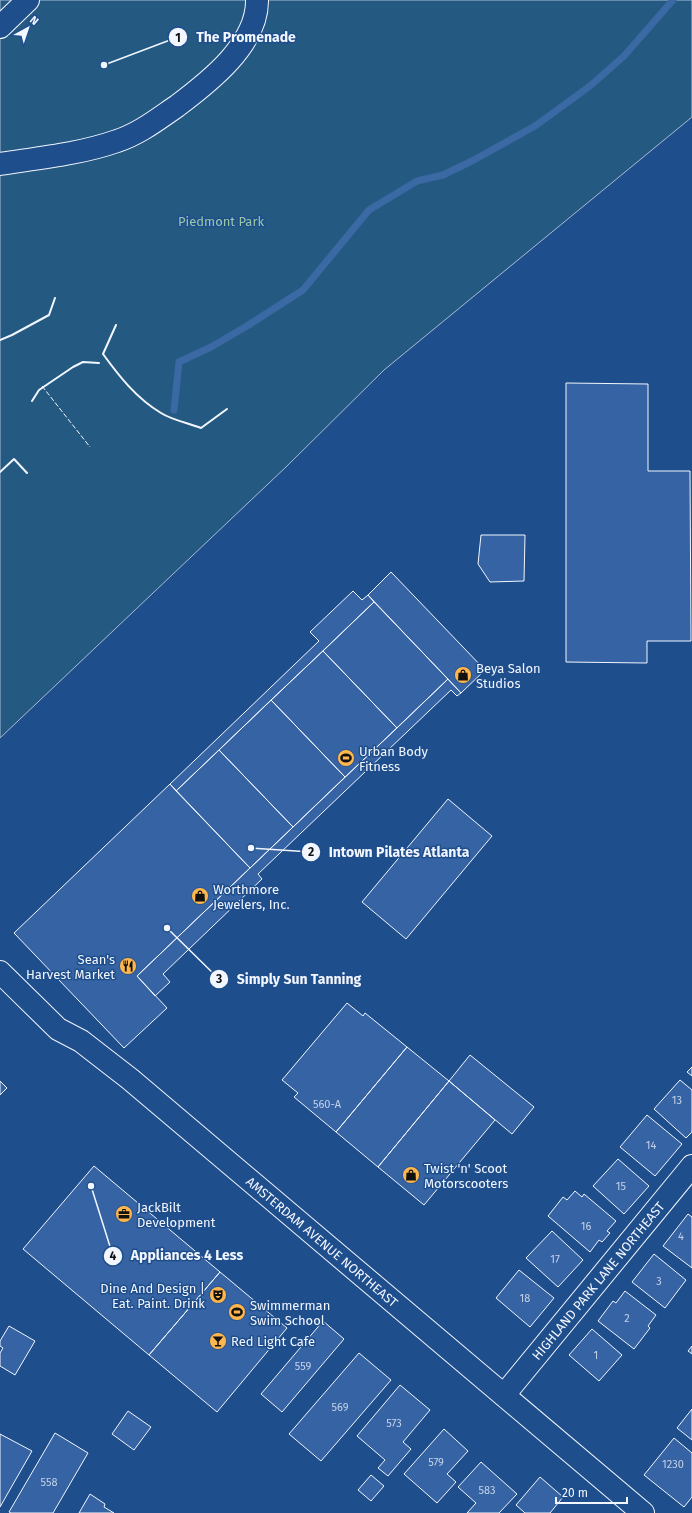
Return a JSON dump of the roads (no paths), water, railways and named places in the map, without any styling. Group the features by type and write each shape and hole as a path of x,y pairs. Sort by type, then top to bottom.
{"street":[{"path":"0,27 28,0"},
{"path":"0,164 74,152 117,141 153,123 189,97 218,73 239,48 249,31 257,11 257,0"},
{"name":"AMSTERDAM AVENUE NORTHEAST","path":"0,972 58,1029 81,1040 124,1075 643,1513"},
{"name":"HIGHLAND PARK LANE NORTHEAST","path":"504,1395 692,1166"}],"waterway":[{"path":"174,410 179,362 211,347 303,290 369,210 417,181 443,175 472,161 535,126 590,86 624,56 673,0"}],"place":[{"name":"The Promenade","path":"104,65"},
{"name":"Beya Salon Studios","path":"463,675"},
{"name":"Urban Body Fitness","path":"346,758"},
{"name":"Intown Pilates Atlanta","path":"251,848"},
{"name":"Worthmore Jewelers, Inc.","path":"200,896"},
{"name":"Simply Sun Tanning","path":"167,928"},
{"name":"Sean's Harvest Market","path":"128,966"},
{"name":"Twist 'n' Scoot Motorscooters","path":"411,1175"},
{"name":"Appliances 4 Less","path":"91,1186"},
{"name":"JackBilt Development","path":"124,1214"},
{"name":"Dine And Design | Eat. Paint. Drink","path":"218,1295"},
{"name":"Swimmerman Swim School","path":"237,1312"},
{"name":"Red Light Cafe","path":"218,1341"}],"park label":[{"name":"Piedmont Park","path":"221,221"}]}
